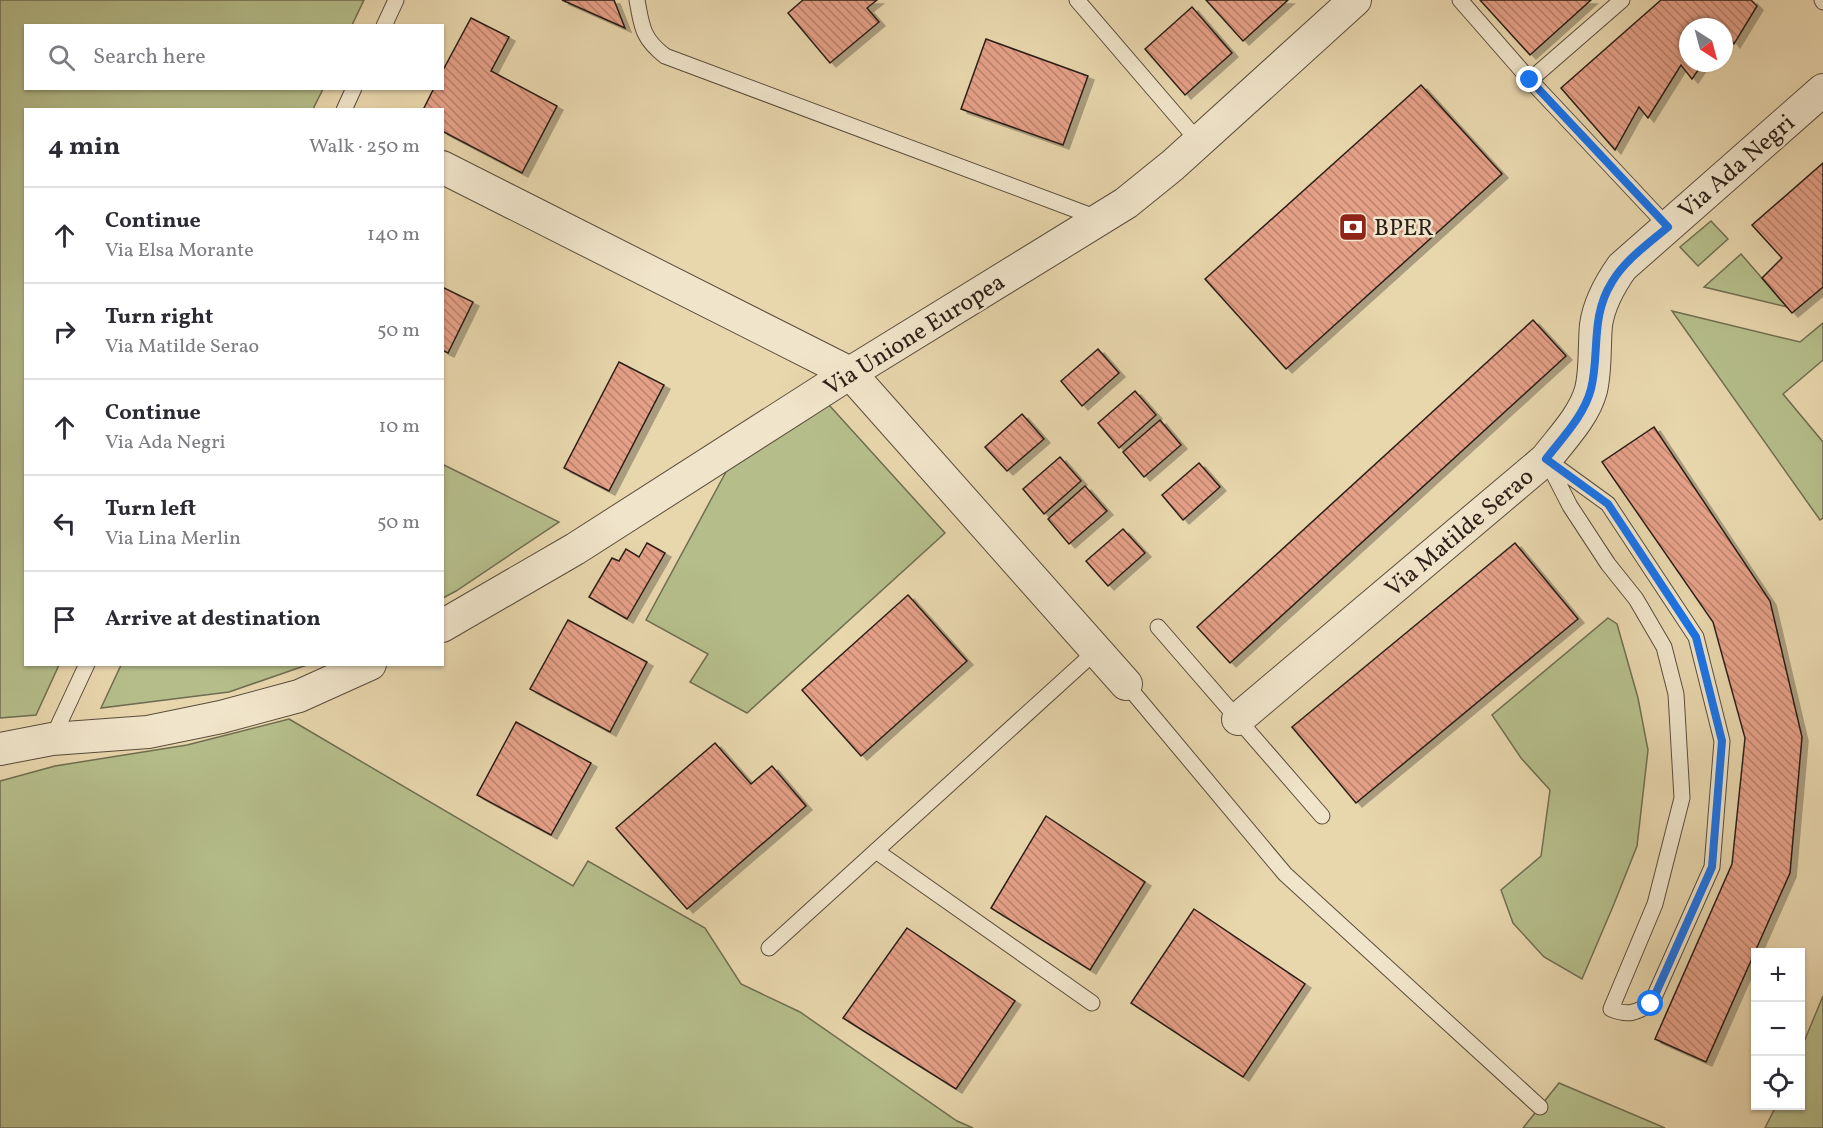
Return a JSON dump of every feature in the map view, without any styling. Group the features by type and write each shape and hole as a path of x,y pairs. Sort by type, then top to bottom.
{"street":[{"name":"Via Unione Europea","path":"444,625 575,549 850,373 1100,219 1150,185 1355,0"},
{"name":"Via Ada Negri","path":"1622,267 1823,90"},
{"path":"444,168 850,373 1126,684"},
{"name":"Via Matilde Serao","path":"1238,718 1546,459 1573,423 1591,390 1596,323 1610,284 1622,267"},
{"path":"0,749 52,739 148,732 221,717 299,696 366,666"}],"lane":[{"path":"385,24 396,0"},
{"path":"637,0 643,32 652,46 665,56 1100,219"},
{"path":"1077,0 1199,142"},
{"path":"1460,0 1530,80 1668,227"},
{"path":"1530,80 1622,0"},
{"path":"345,108 353,90"},
{"path":"1546,459 1608,504 1696,637 1722,741 1712,867 1651,1004 1635,1013 1617,1012 1611,1009 1655,904 1682,798 1676,694 1664,647 1636,598 1608,564 1570,506 1546,459"},
{"path":"1158,627 1323,816"},
{"path":"769,948 1096,651"},
{"path":"52,739 86,666"},
{"path":"1126,684 1285,874 1539,1107"},
{"path":"876,851 1092,1003"}],"green space":[{"path":"0,0 364,0 352,24 24,24 24,90 322,90 314,108 24,108 24,666 59,666 36,715 0,718"},
{"path":"1711,221 1728,239 1698,266 1680,247"},
{"path":"1741,254 1787,307 1704,287"},
{"path":"1672,311 1800,342 1823,323 1823,360 1783,394 1823,442 1823,518 1820,520"},
{"path":"829,405 945,533 747,713 690,682 708,654 646,620 727,470"},
{"path":"444,465 559,522 444,597"},
{"path":"1608,618 1617,624 1638,698 1648,750 1637,846 1582,979 1544,957 1513,923 1501,890 1541,856 1550,790 1521,758 1492,715"},
{"path":"120,666 304,666 229,692 101,708"},
{"path":"289,719 573,886 588,861 705,928 741,984 800,1012 957,1121 973,1128 0,1128 0,781 55,766 187,745"},
{"path":"1823,996 1823,1128 1765,1128 1774,1110 1805,1110 1805,1039"},
{"path":"1559,1083 1665,1128 1523,1128"}],"building":[{"path":"562,0 614,0 625,28"},
{"path":"803,0 877,0 867,8 879,22 830,63 788,13"},
{"path":"1206,0 1288,0 1243,41"},
{"path":"1480,0 1591,0 1530,55"},
{"path":"1661,0 1751,0 1757,6 1734,44 1733,18 1679,18 1679,68 1648,118 1639,107 1615,150 1561,88"},
{"path":"1192,7 1232,53 1185,95 1145,49"},
{"path":"471,18 509,37 491,71 557,106 522,173 444,132 444,108 424,108 433,90 444,90 444,68"},
{"path":"986,39 1088,76 1063,145 961,109"},
{"path":"1686,72 1697,72 1692,79"},
{"name":"BPER","path":"1421,85 1502,174 1286,369 1205,279"},
{"path":"1823,163 1823,287 1792,313 1762,278 1782,258 1752,225"},
{"path":"444,288 473,302 448,353 444,351"},
{"path":"1533,320 1566,356 1230,663 1197,627"},
{"path":"1098,349 1119,373 1082,406 1061,381"},
{"path":"619,362 664,385 609,491 564,468"},
{"path":"1135,391 1156,415 1119,448 1098,423"},
{"path":"1022,414 1044,439 1007,471 985,447"},
{"path":"1160,420 1181,445 1144,477 1123,452"},
{"path":"1654,427 1770,601 1802,737 1790,873 1757,948 1751,948 1751,961 1706,1062 1655,1039 1732,864 1745,738 1713,622 1602,462"},
{"path":"1060,457 1081,481 1044,514 1023,489"},
{"path":"1199,463 1220,487 1183,520 1162,495"},
{"path":"1085,486 1107,511 1069,544 1048,519"},
{"path":"1123,529 1145,553 1108,586 1086,561"},
{"path":"647,543 665,553 627,619 589,597 612,558 619,561 626,549 639,557"},
{"path":"1515,543 1578,619 1356,803 1292,727"},
{"path":"908,595 967,661 861,756 802,690"},
{"path":"568,620 647,662 610,732 530,689"},
{"path":"516,722 591,763 551,835 477,795"},
{"path":"715,743 751,784 772,766 806,806 687,909 616,828"},
{"path":"1046,816 1145,882 1090,970 991,908"},
{"path":"1194,909 1305,984 1243,1077 1131,1003"},
{"path":"907,928 1015,1001 956,1089 843,1018"}],"place":[{"name":"BPER","path":"1353,227"}],"route":[{"path":"1530,80 1668,227 1622,267 1610,284 1596,323 1591,390 1573,423 1546,459 1608,504 1696,637 1722,741 1712,867 1651,1004"}]}
